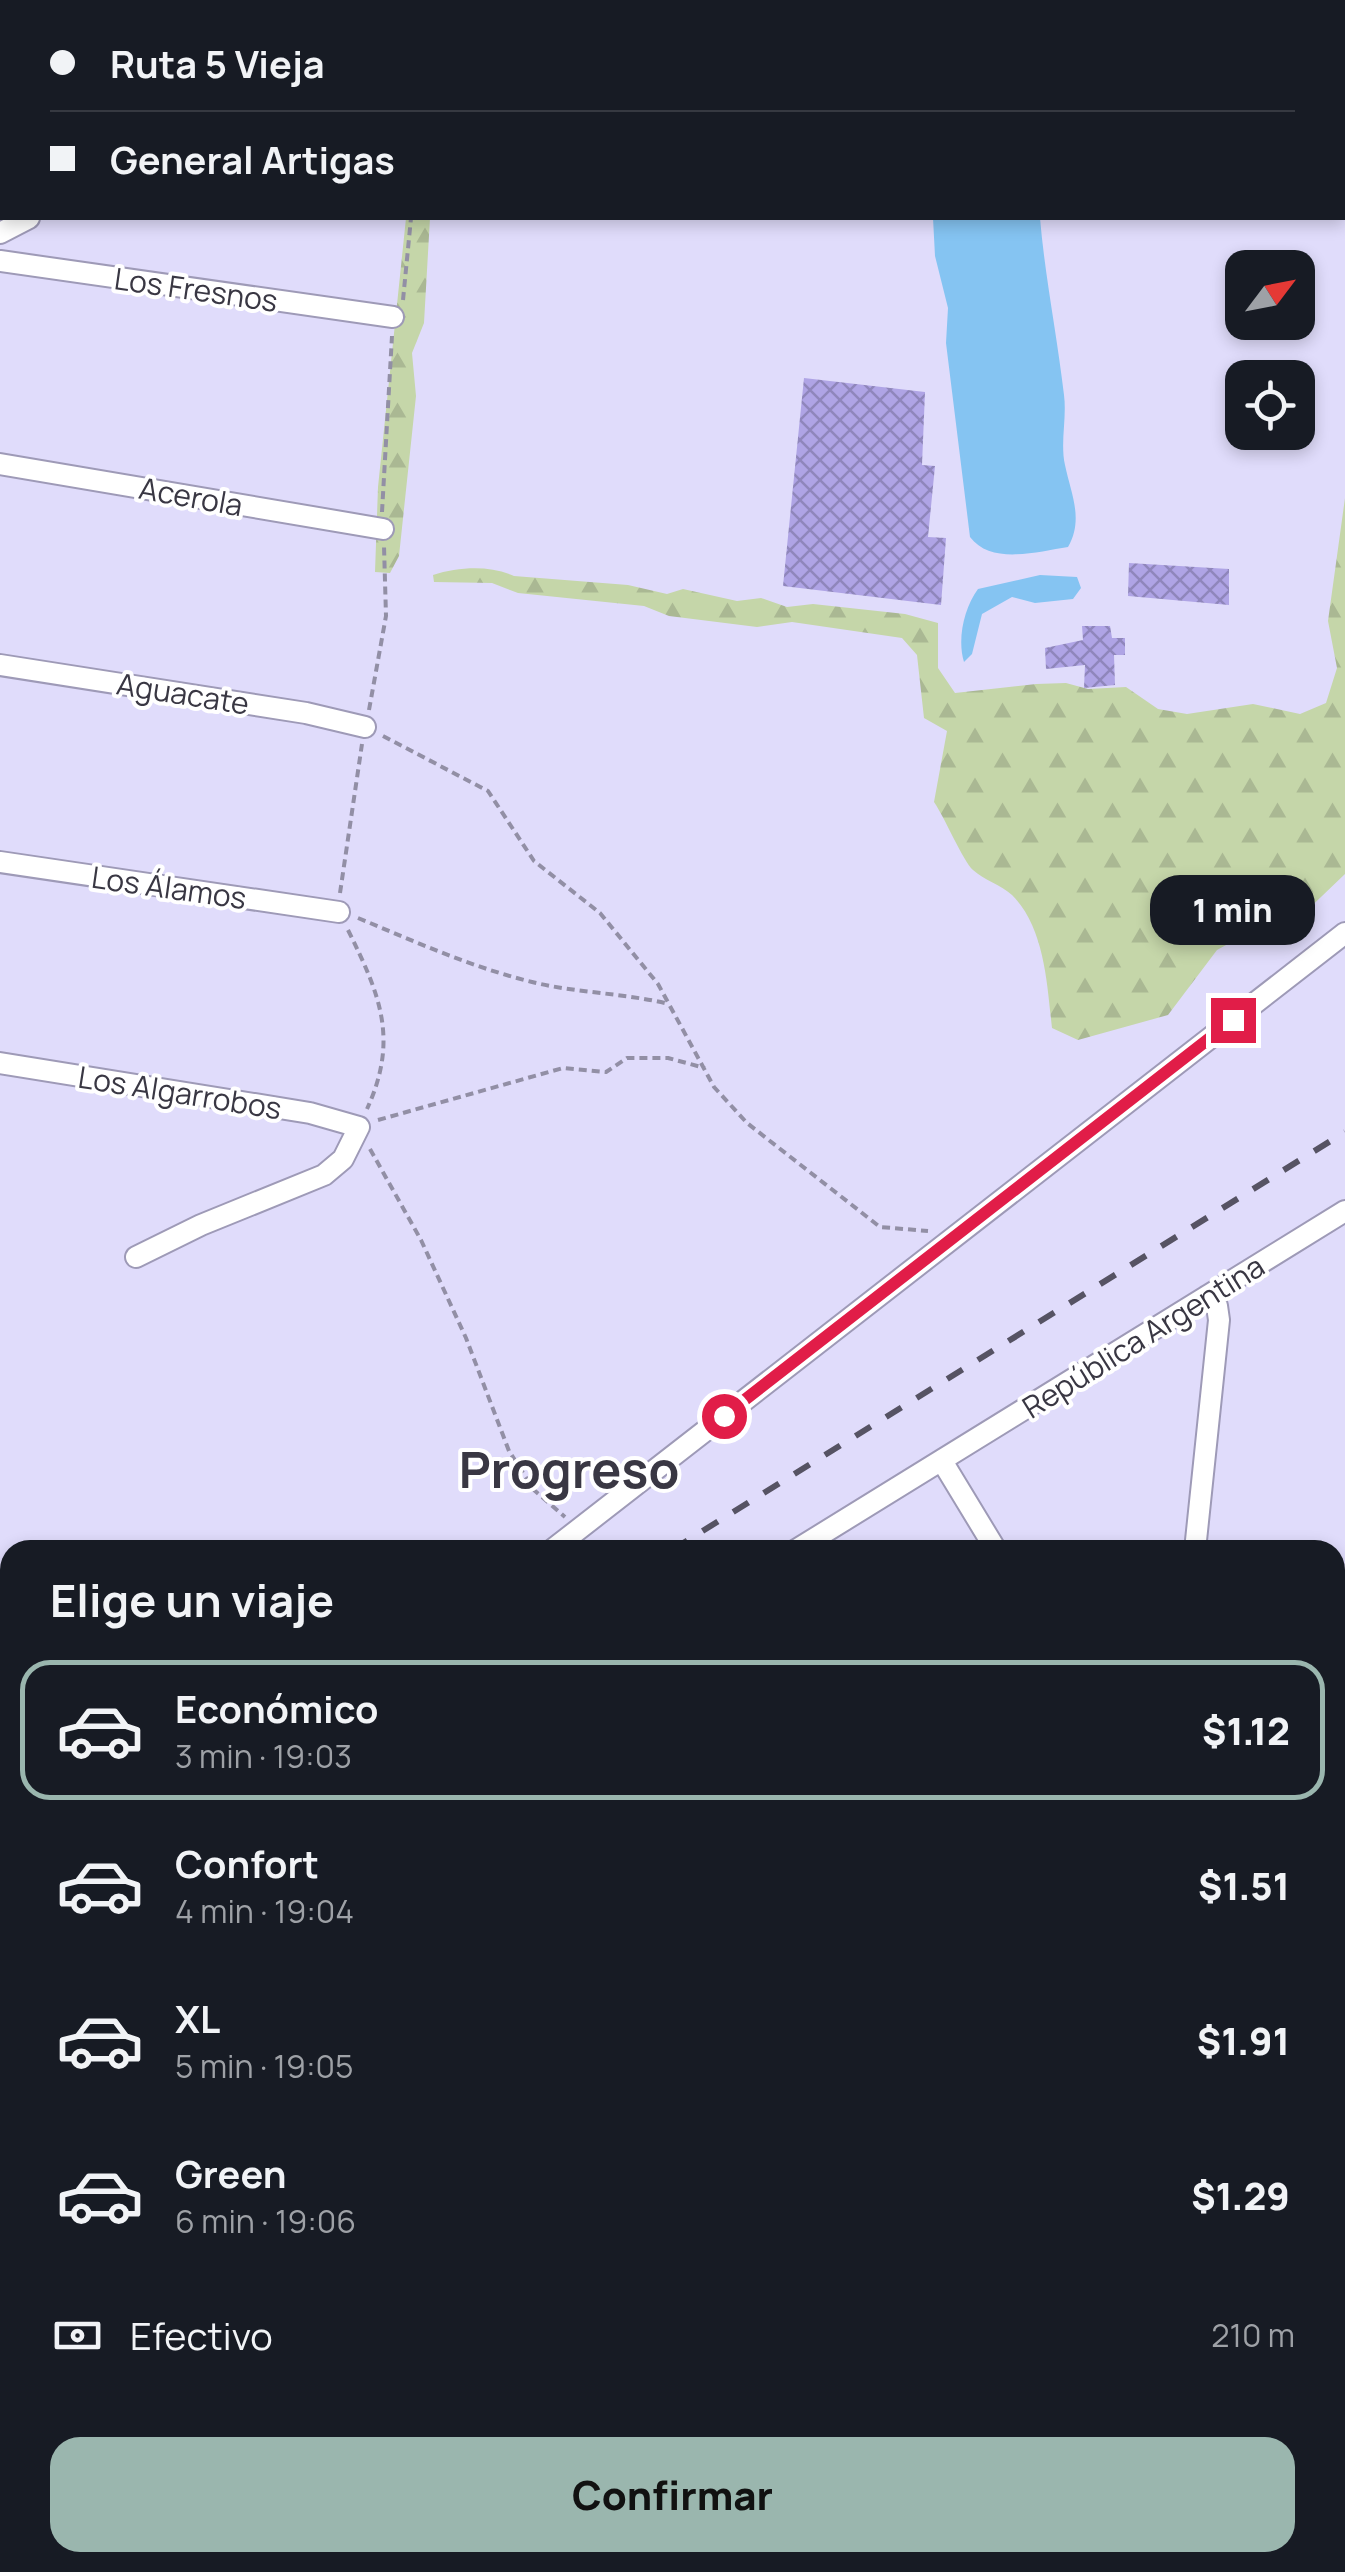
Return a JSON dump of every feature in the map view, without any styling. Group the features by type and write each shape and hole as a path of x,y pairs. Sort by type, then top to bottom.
{"street":[{"path":"0,233 25,220"},
{"name":"Los Fresnos","path":"0,261 393,317"},
{"name":"Acerola","path":"0,464 383,528"},
{"name":"Aguacate","path":"0,665 306,713 365,727"},
{"name":"Los Álamos","path":"0,862 339,912"},
{"path":"564,1540 1345,933"},
{"name":"Los Algarrobos","path":"0,1063 310,1113 359,1127"},
{"path":"136,1257 201,1225 324,1176 343,1159 359,1127"},
{"name":"República Argentina","path":"942,1461 1345,1211"},
{"path":"1195,1540 1219,1320 1218,1306 1207,1296"},
{"path":"812,1540 942,1461 990,1540"}],"path":[{"path":"359,1127 382,1077 386,1022 339,912 365,727 386,616 381,484 393,317 407,295 405,260 411,220"},
{"path":"365,727 488,791 534,861 600,914 670,1004 714,1087 748,1123 880,1227 938,1230"},
{"path":"339,912 458,961 537,983 619,992 670,1004"},
{"path":"359,1127 421,1104 563,1068 606,1072 628,1058 668,1058 704,1068"},
{"path":"359,1127 421,1240 466,1338 509,1451 534,1490 579,1528"}],"green space":[{"path":"406,220 430,220 424,323 412,353 416,396 399,556 390,573 375,572 378,487"},
{"path":"1345,498 1345,874 1298,919 1257,928 1217,950 1168,1015 1078,1040 1052,1028 1038,940 1023,908 1008,891 977,874 969,865 934,802 947,731 924,718 917,655 902,638 792,622 757,627 669,616 644,606 518,593 492,583 434,582 433,575 484,569 514,576 628,585 667,594 683,589 737,601 761,598 787,607 813,604 905,614 938,623 938,668 955,693 1066,683 1088,689 1126,687 1158,709 1187,714 1253,704 1300,714 1326,703 1337,668 1328,621"}],"water":[{"path":"933,220 1040,220 1064,395 1064,457 1076,516 1068,547 1002,554 979,546 970,537 946,343 948,308 935,256"},
{"path":"1040,575 1077,577 1081,588 1073,599 1035,603 1012,597 982,614 972,654 964,662 963,624 978,589"}],"building":[{"path":"804,378 925,392 922,465 935,466 928,537 946,538 941,605 783,586"},
{"path":"1129,563 1229,569 1229,605 1128,596"},
{"path":"1082,626 1110,626 1112,638 1125,638 1125,655 1114,655 1115,685 1084,688 1085,665 1046,669 1045,648 1083,640"}],"railway":[{"path":"688,1540 1345,1132"}],"district":[{"name":"Progreso","path":"569,1469"}],"route":[{"path":"724,1416 1233,1020"}]}
